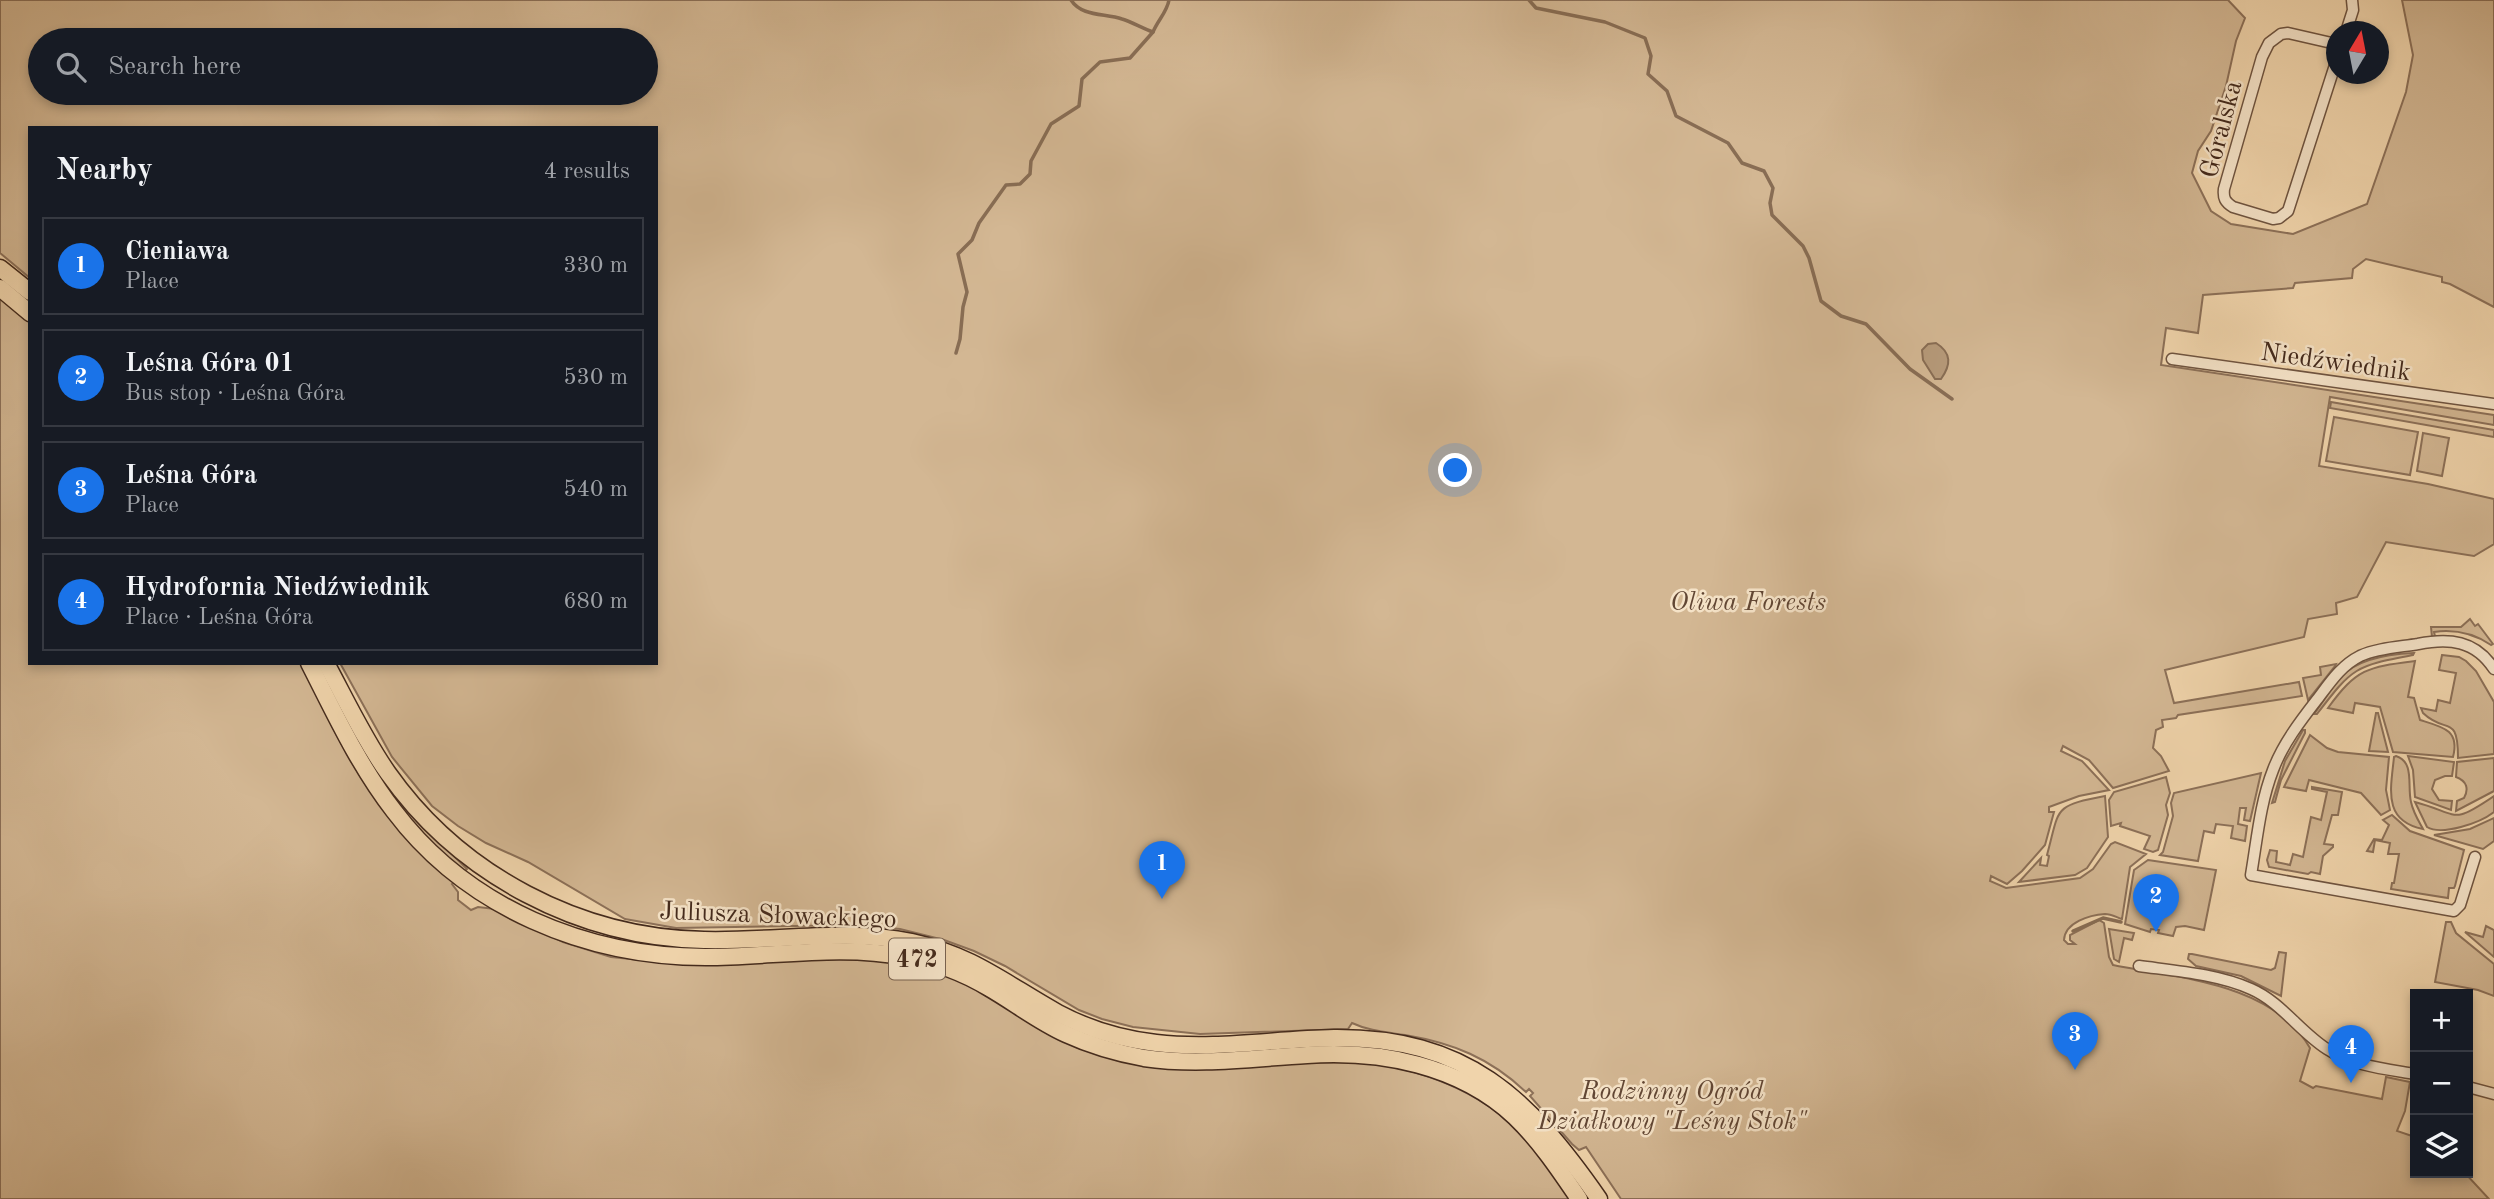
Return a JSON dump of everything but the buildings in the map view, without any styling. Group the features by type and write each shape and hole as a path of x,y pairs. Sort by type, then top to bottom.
{"main road":[{"path":"0,268 28,310"},
{"name":"Juliusza Słowackiego","path":"310,665 373,782 408,828 438,859 478,891 541,925 600,945 668,956 709,957 839,951 888,953 916,959 956,971 1065,1033 1114,1051 1143,1058 1213,1061 1340,1054 1389,1058 1420,1065 1473,1087 1515,1117 1555,1164 1579,1199"},
{"name":"Juliusza Słowackiego","path":"328,665 364,736 388,773 427,820 490,873 559,909 623,930 679,939 864,936 909,942 950,952 986,969 1083,1025 1138,1040 1205,1045 1355,1039 1389,1041 1422,1049 1460,1063 1498,1084 1514,1097 1551,1134 1599,1199"}],"street":[{"path":"2350,21 2353,0"},
{"name":"Góralska","path":"2326,42 2296,34 2281,34 2269,43 2248,98 2224,189 2224,199 2233,207 2273,219 2288,211 2329,84"},
{"name":"Niedźwiednik","path":"2172,359 2494,404"},
{"path":"2475,857 2460,905 2454,912 2251,875 2273,769 2283,748 2313,704 2346,665 2367,654 2450,640 2472,647 2489,661 2494,669"},
{"path":"2139,965 2181,971 2250,989 2270,1000 2313,1039 2337,1055 2357,1063 2410,1073"},
{"path":"2473,1088 2494,1094"}],"green space":[{"name":"Oliwa Forests","path":"0,0 2228,0 2245,18 2211,131 2198,151 2192,173 2211,211 2231,224 2293,234 2367,204 2406,92 2413,55 2402,0 2494,0 2494,307 2442,282 2442,277 2366,259 2353,269 2352,278 2295,283 2293,288 2203,295 2198,333 2166,328 2161,365 2494,415 2494,425 2330,397 2319,466 2428,484 2494,499 2494,544 2474,556 2386,542 2357,597 2336,603 2337,614 2308,619 2304,637 2165,670 2174,703 2299,682 2302,696 2178,715 2176,718 2162,720 2163,727 2156,730 2153,748 2169,771 2113,788 2089,760 2063,746 2061,751 2082,761 2109,790 2079,796 2049,807 2049,812 2054,812 2045,845 2007,884 1991,876 1990,881 2006,888 2080,878 2093,869 2115,842 2146,854 2130,867 2122,919 2105,914 2086,918 2069,928 2064,940 2068,944 2075,944 2070,940 2070,935 2099,920 2104,923 2109,957 2113,965 2222,987 2273,1009 2294,1026 2310,1048 2300,1081 2313,1088 2316,1086 2382,1099 2386,1077 2410,1082 2405,1111 2397,1131 2410,1135 2410,1178 2470,1178 2489,1199 1621,1199 1586,1147 1579,1150 1572,1144 1530,1096 1533,1093 1529,1089 1526,1092 1485,1061 1439,1042 1371,1030 1352,1023 1348,1029 1200,1034 1133,1027 1079,1010 1005,966 974,951 900,929 859,925 676,928 625,919 528,862 486,843 432,806 392,757 341,665 658,665 658,126 28,126 28,276 0,253"},
{"path":"0,298 28,321 28,665 302,665 340,741 373,796 401,832 454,882 452,884 458,892 458,900 471,910 478,907 495,909 563,942 611,957 680,964 874,959 911,965 949,976 971,986 1076,1047 1106,1057 1145,1065 1365,1062 1412,1072 1457,1088 1498,1113 1533,1147 1571,1199 0,1199"},
{"path":"2331,402 2494,430 2494,437 2330,408"},
{"path":"2334,417 2418,432 2410,475 2326,461"},
{"path":"2423,433 2449,438 2442,476 2417,471"},
{"path":"2470,619 2475,626 2478,624 2493,644 2471,635 2449,631 2434,632 2435,636 2432,637 2431,627 2461,627"},
{"path":"2414,653 2357,671 2339,686 2317,714 2314,714 2341,677 2356,665 2385,656"},
{"path":"2442,655 2459,657 2466,661 2476,671 2494,702 2494,754 2458,758 2453,730 2423,713 2421,708 2436,711 2438,700 2450,703 2456,673 2439,670"},
{"path":"2415,661 2408,697 2414,698 2420,720 2452,735 2455,748 2453,757 2393,752 2380,707 2355,703 2353,713 2328,708 2347,685 2365,672 2386,665"},
{"path":"2336,664 2308,700 2303,678 2321,675 2320,667"},
{"path":"316,665 321,665 417,819 467,869 464,872 423,836 379,779"},
{"path":"2378,713 2388,752 2369,751"},
{"path":"2303,730 2305,733 2281,780 2275,802 2272,803 2285,761"},
{"path":"2310,735 2327,748 2338,752 2389,757 2386,790 2390,810 2381,815 2361,793 2309,780 2306,791 2284,787"},
{"path":"2396,756 2406,763 2412,806 2423,829 2410,825 2395,811 2391,791"},
{"path":"2408,756 2454,762 2452,776 2435,780 2432,789 2439,800 2452,801 2451,810 2415,797 2413,770"},
{"path":"2494,758 2494,791 2456,811 2457,801 2464,798 2467,788 2463,781 2456,777 2457,762"},
{"path":"2261,773 2250,821 2244,820 2246,808 2240,808 2238,824 2247,826 2245,841 2231,838 2233,826 2216,824 2214,833 2204,831 2198,861 2160,855 2173,816 2171,803 2174,793"},
{"path":"2166,777 2170,793 2166,805 2168,815 2158,850 2153,852 2144,849 2150,836 2120,826 2121,823 2111,826 2109,800 2114,792"},
{"path":"2312,787 2342,792 2338,815 2332,815 2324,844 2333,847 2323,856 2320,874 2269,867 2267,860 2270,850 2277,851 2276,862 2290,865 2293,854 2303,857 2311,817 2321,820 2327,792"},
{"path":"2105,796 2108,837 2087,868 2075,875 2019,882 2041,858 2040,865 2047,866 2054,827 2061,812 2075,803"},
{"path":"2494,796 2494,812 2488,816 2471,824 2442,830 2427,827 2415,802 2455,815 2469,811"},
{"path":"2392,815 2410,831 2464,850 2455,886 2449,888 2448,898 2391,889 2399,854 2388,854 2390,843 2375,840 2373,852 2367,851 2374,839 2382,840 2389,825 2383,820"},
{"path":"2494,818 2494,841 2483,849 2434,835 2470,829"},
{"path":"2148,860 2216,870 2204,930 2176,927 2173,936 2158,933 2159,930 2151,929 2150,932 2125,924 2134,870"},
{"path":"2446,922 2451,922 2456,933 2494,964 2494,996 2478,990 2435,982"},
{"path":"2486,926 2494,930 2494,957 2465,932 2483,937"},
{"path":"2109,929 2134,933 2132,940 2124,938 2119,962 2114,959"},
{"path":"2279,952 2286,953 2281,996 2241,976 2196,966 2188,959 2189,954 2192,954 2271,970 2275,968"}],"shaded area":[{"path":"1936,343 1945,351 1948,360 1947,369 1941,379 1935,379 1923,360 1922,350 1928,344"}],"waterway":[{"path":"1071,0 1087,12 1122,19 1153,32 1169,0"},
{"path":"1529,0 1536,8 1605,22 1645,38 1651,56 1648,74 1667,91 1676,116 1728,143 1742,163 1764,171 1773,188 1770,203 1772,215 1803,246 1821,301 1841,316 1866,324 1910,369 1952,399"},
{"path":"956,353 967,292 958,254 972,240 979,223 1006,185 1020,184 1030,174 1031,161 1051,124 1079,106 1082,79 1100,62 1130,58 1153,32"},
{"path":"2073,931 2103,918 2121,922"}],"place":[{"name":"Cieniawa","path":"1162,899"},
{"name":"Leśna Góra 01","path":"2156,932"},
{"name":"Leśna Góra","path":"2075,1070"},
{"name":"Hydrofornia Niedźwiednik","path":"2351,1083"}],"park label":[{"name":"Rodzinny Ogród Działkowy \"Leśny Stok\"","path":"1672,1105"}]}
